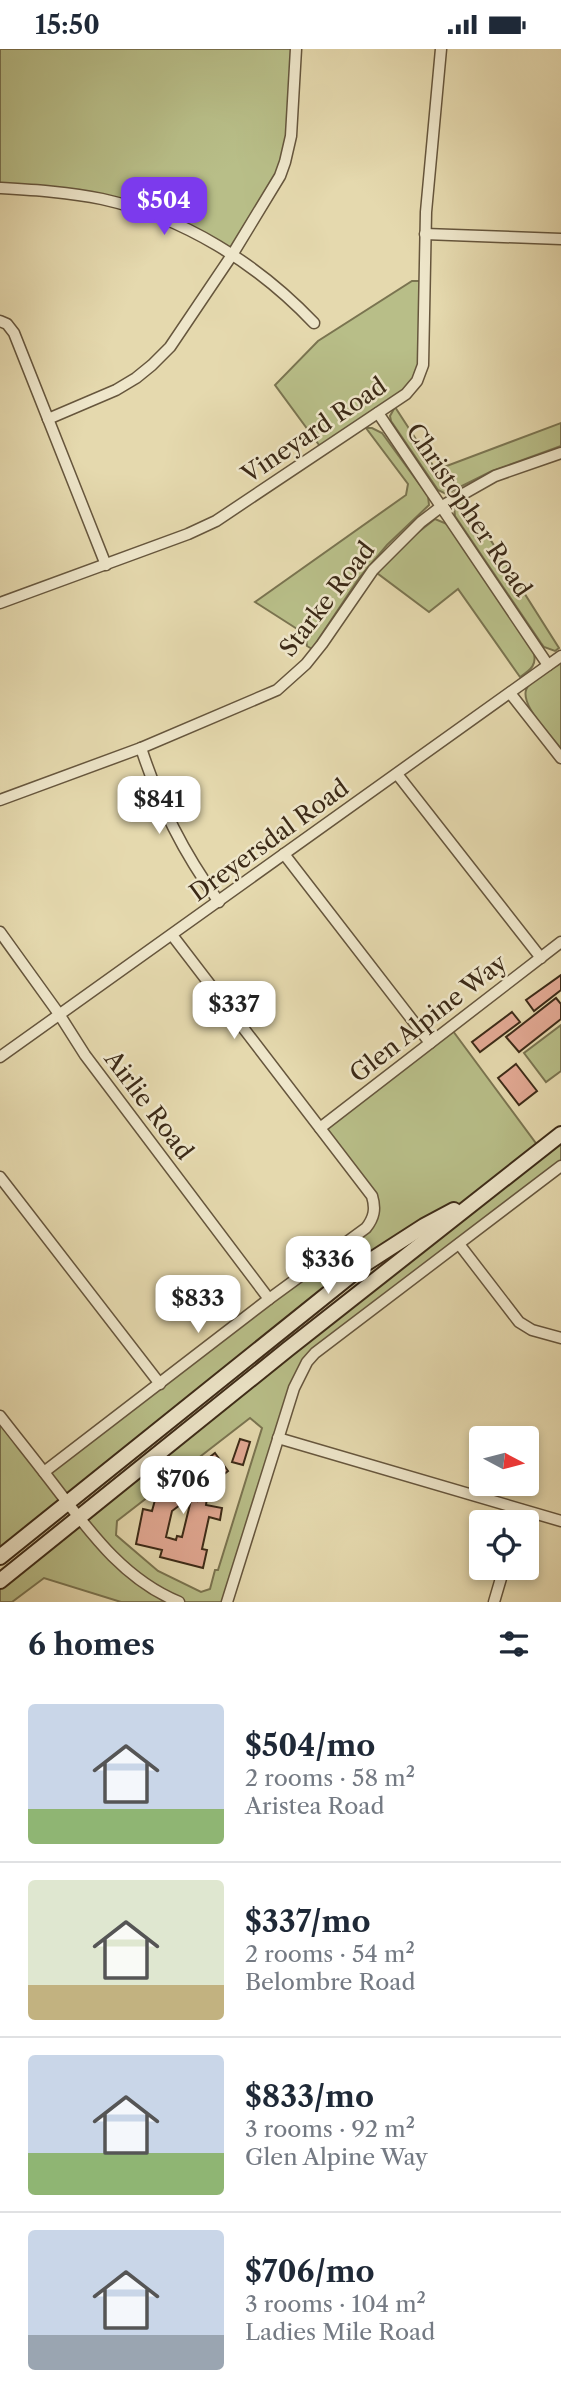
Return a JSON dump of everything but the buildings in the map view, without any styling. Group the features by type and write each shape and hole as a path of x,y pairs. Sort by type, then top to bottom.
{"main road":[{"path":"0,1581 561,1134"},
{"path":"0,1557 365,1264 424,1226 483,1195"}],"street":[{"path":"48,419 116,390 136,379 152,365 170,347 232,255 280,176 285,162 291,136 296,49"},
{"name":"Vineyard Road","path":"0,603 216,521 379,414 410,389 422,370 425,234 442,49"},
{"path":"0,188 114,202 177,225 232,255 271,283 314,323"},
{"path":"425,234 561,239"},
{"path":"0,321 14,334 106,565"},
{"name":"Christopher Road","path":"379,414 548,665"},
{"name":"Starke Road","path":"0,800 141,748 262,698 289,681 322,644 373,570 399,542 442,506 495,476 561,453"},
{"name":"Dreyersdal Road","path":"0,1057 561,656"},
{"path":"510,693 561,758"},
{"path":"141,748 155,791 178,841 219,902"},
{"path":"397,774 541,958"},
{"path":"284,854 430,1043"},
{"name":"Airlie Road","path":"0,932 85,1055 269,1299"},
{"path":"44,1472 366,1228 374,1213 372,1196 172,935"},
{"name":"Glen Alpine Way","path":"320,1128 561,942"},
{"path":"227,1602 294,1388 307,1362 315,1353 561,1166"},
{"path":"0,1177 160,1384"},
{"path":"459,1244 519,1322 532,1330 561,1338"},
{"path":"1,1421 116,1561 151,1588 179,1602"},
{"path":"278,1438 523,1510"},
{"path":"539,1515 561,1521"},
{"path":"494,1602 500,1580"}],"green space":[{"path":"0,49 294,49 289,141 278,175 230,253 114,202 0,188"},
{"path":"412,281 424,281 422,366 409,390 322,449 275,385 318,341"},
{"path":"395,407 436,470 561,423 561,446 492,471 446,494 438,490 391,421 390,416"},
{"path":"366,428 382,433 428,496 429,505 387,545 359,578 312,649 307,646 305,634 255,602 406,495 408,484"},
{"path":"464,498 559,648 555,651 541,643 455,516 454,507"},
{"path":"435,519 447,524 533,650 533,666 520,677 458,589 429,612 377,573 402,545"},
{"path":"561,663 561,749 530,708 526,691 529,685"},
{"path":"561,1025 561,1071 546,1082 524,1053"},
{"path":"450,1027 541,1150 561,1134 561,1166 307,1362 227,1602 121,1602 44,1578 12,1602 0,1602 0,1581 479,1198 424,1226 0,1557 0,1424 4,1421 44,1472 366,1228 374,1205 320,1128","holes":["250,1418 262,1428 210,1589 201,1592 158,1571 116,1535 117,1521"]}]}
